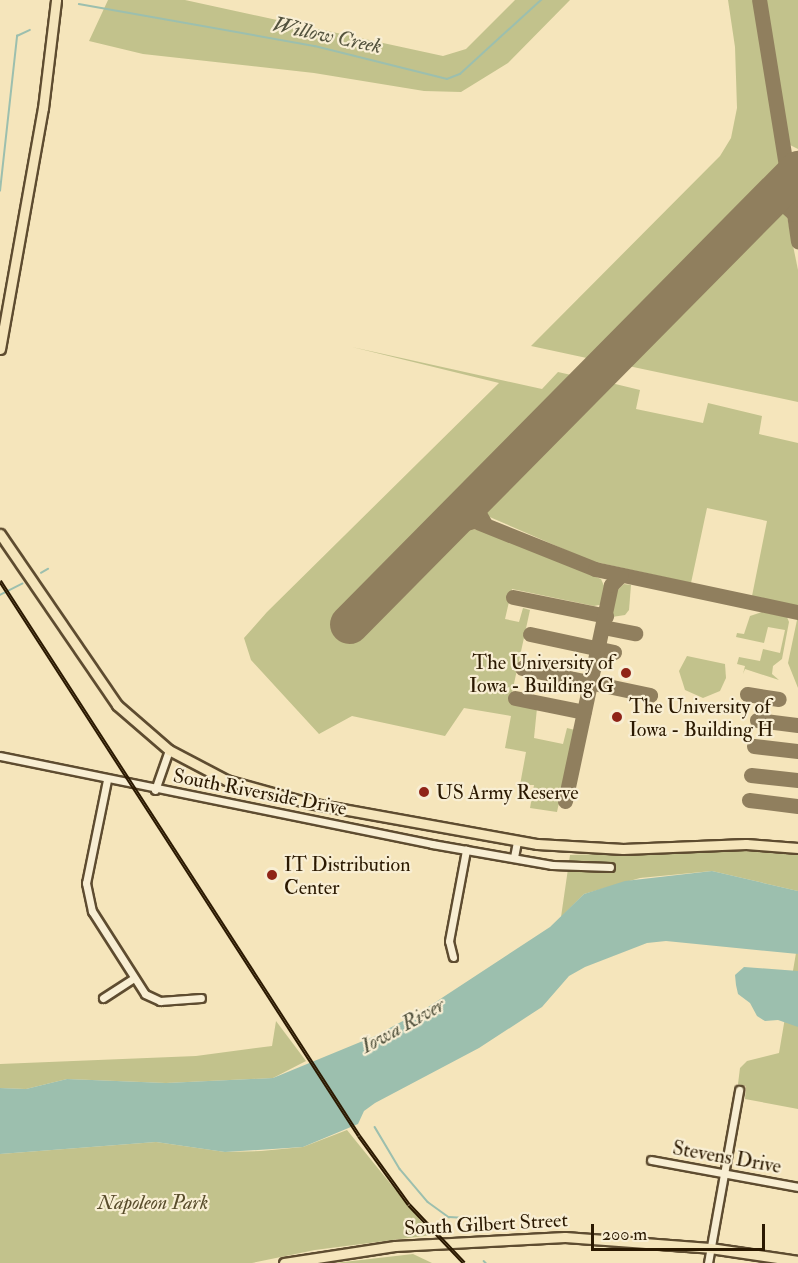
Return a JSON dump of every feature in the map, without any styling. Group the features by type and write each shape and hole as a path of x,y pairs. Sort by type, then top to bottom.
{"main road":[{"path":"0,348 43,108 56,0"},
{"path":"0,534 103,688 128,716 169,750 210,773 263,792 517,840 623,849 735,844 798,848"},
{"name":"South Gilbert Street","path":"284,1263 395,1246 496,1239 588,1238 710,1248 798,1261"}],"street":[{"path":"154,790 169,750"},
{"name":"South Riverside Drive","path":"0,756 154,790 466,850 569,867 610,867"},
{"path":"107,780 86,883 87,896 93,914 145,994 155,1000 201,998"},
{"path":"514,857 517,840"},
{"path":"453,957 449,941 466,850"},
{"path":"103,998 134,978"},
{"path":"708,1263 739,1090"},
{"name":"Stevens Drive","path":"651,1160 798,1187"}],"green space":[{"path":"108,0 185,0 443,56 466,49 515,0 570,0 508,63 461,92 424,91 314,73 143,54 89,41"},
{"path":"728,0 755,0 780,160 776,177 596,360 531,346 720,156 731,138 737,108 735,47"},
{"path":"764,0 798,0 798,149 790,145 785,128"},
{"path":"777,209 787,216 798,270 798,402 619,364 770,212"},
{"path":"352,347 542,389 558,372 580,377 336,624 350,639 457,530 463,528 485,531 601,579 605,588 604,604 594,606 512,589 505,619 519,622 523,608 530,610 510,702 537,708 534,738 563,744 567,728 575,730 557,812 530,808 534,785 520,785 526,752 505,748 511,716 464,708 445,736 352,716 319,734 251,660 244,638 267,612 499,383"},
{"path":"603,381 640,390 636,409 703,423 708,403 762,416 759,434 798,443 798,606 752,596 767,521 707,508 691,583 591,561 485,515 484,501"},
{"path":"624,584 631,585 629,610 625,615 612,617 614,593"},
{"path":"762,612 787,617 789,622 782,659 773,666 772,674 779,680 745,669 743,674 745,666 737,664 739,657 760,661 763,649 780,653 785,630 768,627 764,643 736,637 737,633 744,634 750,616"},
{"path":"798,619 798,688 788,663"},
{"path":"687,656 725,664 726,678 720,691 703,698 685,690 679,671"},
{"path":"729,850 798,855 798,891 712,871 640,878 584,894 561,917 570,855"},
{"path":"796,953 798,954 798,1109 745,1099 746,1086 738,1084 740,1068 747,1061 779,1053"},
{"path":"276,1021 306,1061 273,1078 166,1083 67,1079 26,1089 0,1088 0,1064 196,1056 272,1046"},
{"name":"Napoleon Park","path":"347,1130 432,1235 315,1250 252,1263 0,1263 0,1154 156,1142 225,1152 261,1151 303,1147"},
{"path":"413,1254 432,1263 335,1263"}],"water":[{"name":"Iowa River","path":"712,871 798,891 798,954 666,941 647,943 585,967 569,976 542,1007 479,1048 375,1103 364,1111 358,1124 303,1147 225,1152 156,1142 0,1154 0,1088 26,1089 67,1079 166,1083 273,1078 375,1036 425,1009 550,927 584,894 625,881"},
{"path":"744,967 798,971 798,1027 778,1020 765,1021 757,1016 750,1003 738,994 735,975"}],"waterway":[{"name":"Willow Creek","path":"79,4 315,46 447,79 460,74 541,0"},
{"name":"Willow Creek","path":"0,191 17,36 30,30"},
{"path":"41,573 48,569"},
{"path":"0,595 22,584"},
{"path":"375,1127 400,1169 428,1202 449,1217 471,1218"}],"taxiway":[{"path":"744,223 783,182 787,172 759,0"},
{"path":"798,171 790,187 798,241"},
{"path":"724,246 768,204 783,204 794,214"},
{"path":"485,524 477,510 478,497 521,452"},
{"path":"403,570 446,528 475,521 595,569 798,612"},
{"path":"565,801 611,585 621,575"},
{"path":"513,597 606,616"},
{"path":"603,627 635,633"},
{"path":"530,634 614,652"},
{"path":"522,668 650,695"},
{"path":"747,694 779,699"},
{"path":"515,698 584,712"},
{"path":"757,720 798,725"},
{"path":"754,746 798,751"},
{"path":"751,775 798,780"},
{"path":"749,800 798,806"}],"runway":[{"path":"349,624 798,170"}],"railway":[{"path":"0,581 359,1136 409,1205 464,1263"}],"place":[{"name":"The University of Iowa - Building G","path":"626,673"},
{"name":"The University of Iowa - Building H","path":"617,717"},
{"name":"US Army Reserve","path":"424,792"},
{"name":"IT Distribution Center","path":"272,875"}]}
